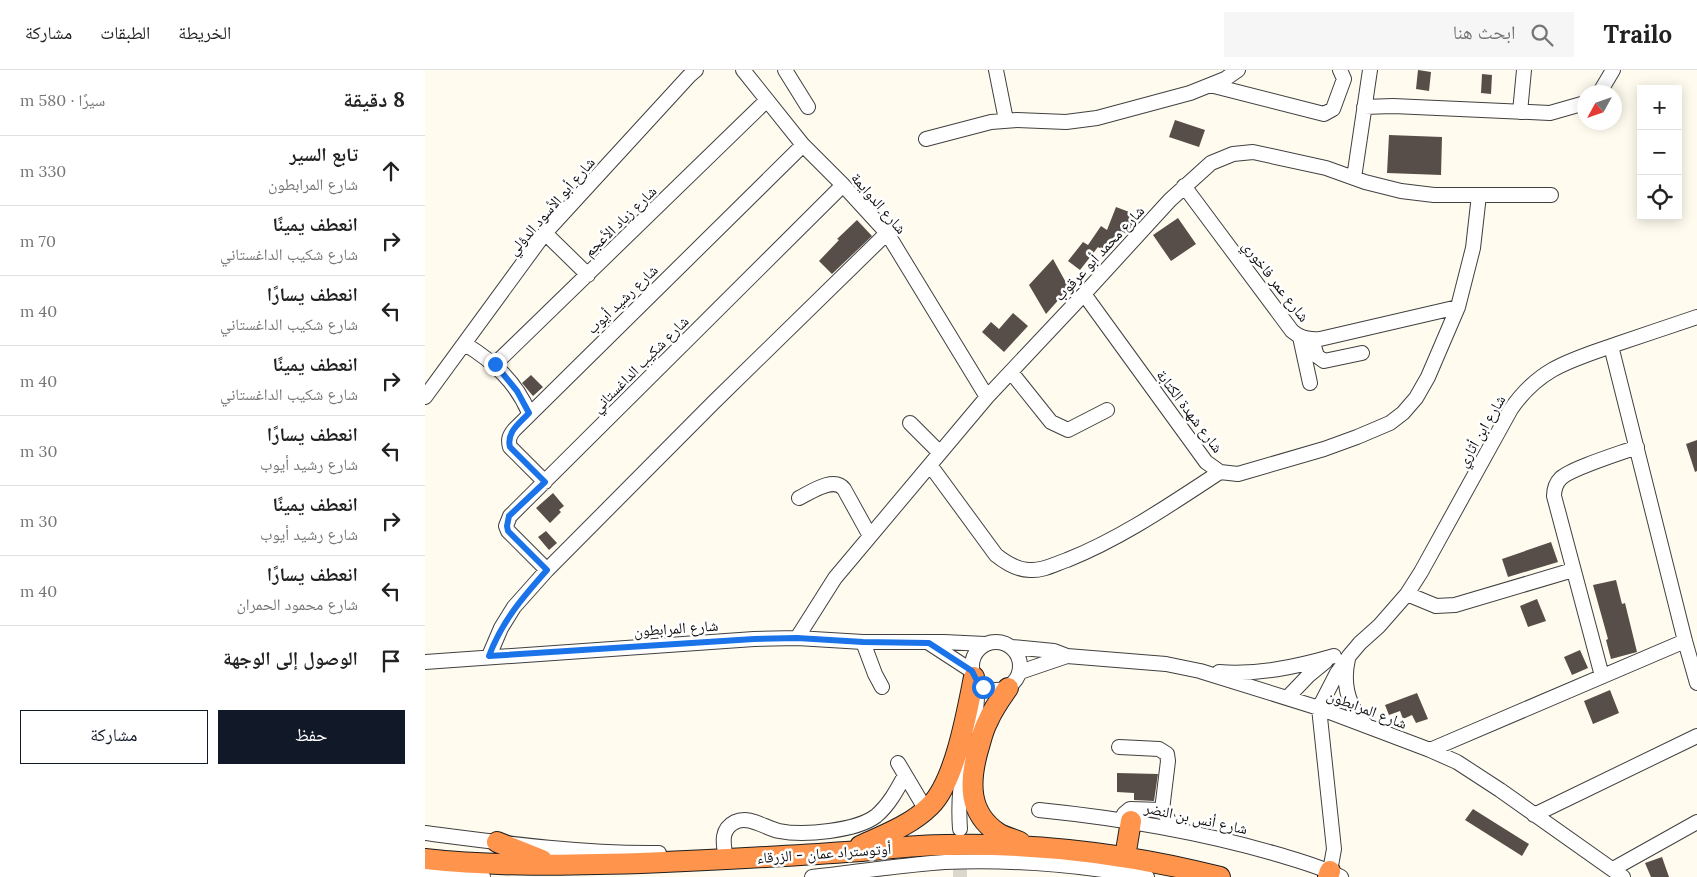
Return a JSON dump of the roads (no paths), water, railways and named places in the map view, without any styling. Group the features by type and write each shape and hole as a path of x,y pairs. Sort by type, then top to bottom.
{"highway":[{"path":"847,852 890,832 926,810 940,794 946,782 967,713 974,676"},
{"path":"1004,689 984,731 974,766 972,788 977,810 991,827 1000,834 1031,846"},
{"path":"1125,857 1127,821"},
{"path":"497,842 553,865"},
{"name":"أوتوستراد عمان - الزرقاء","path":"425,859 497,864 553,865 725,855 847,852 945,845 1031,846 1125,857 1220,877"}],"street":[{"name":"شارع أبو الأسود الدؤلي","path":"425,397 545,233 695,70"},
{"name":"شارع الدوايمة","path":"743,70 803,145 887,233 987,397"},
{"path":"785,70 808,107"},
{"path":"997,70 1006,120"},
{"path":"926,139 991,122 1006,120 1066,122 1087,120 1170,99 1225,79 1238,70"},
{"path":"1210,85 1324,114 1333,109 1344,79 1340,70"},
{"path":"1354,178 1370,70"},
{"path":"1520,112 1524,70"},
{"path":"1604,85 1613,70"},
{"name":"شارع زياد الأعجم","path":"495,364 767,100"},
{"path":"1364,107 1393,106 1550,113 1577,105"},
{"name":"شارع رشيد أيوب","path":"545,482 510,447 510,435 529,413 803,145"},
{"name":"شارع محمد أبو عرقوب","path":"797,638 835,578 987,397 1184,186 1211,163 1233,154 1253,152 1326,168 1385,188 1409,192 1434,195 1551,195"},
{"name":"شارع شكيب الداغستاني","path":"547,570 508,531 509,516 843,185"},
{"name":"شارع عمر فاخوري","path":"1184,186 1292,331 1306,338 1458,307"},
{"path":"1458,307 1473,248 1479,195"},
{"path":"545,233 588,275"},
{"path":"489,656 501,628 515,607 547,570 714,402 887,233"},
{"name":"شارع شهدة الكتابة","path":"1084,294 1206,462 1220,472 1238,474 1332,446 1390,423 1403,413 1423,387 1458,307"},
{"name":"شارع ابن أثاري","path":"1319,708 1337,673 1349,656 1407,594 1511,409 1521,395 1536,380 1566,362 1697,317"},
{"path":"1306,338 1317,356 1324,360 1362,353"},
{"path":"1306,338 1310,384"},
{"path":"465,344 495,364 517,391 529,413"},
{"path":"1611,346 1697,683"},
{"path":"1011,372 1051,422 1068,430 1107,410"},
{"path":"910,423 940,453"},
{"path":"1603,676 1554,496 1556,483 1568,473 1637,447"},
{"path":"930,465 996,555 1006,563 1018,568 1031,570 1043,569 1118,537 1220,472"},
{"path":"799,498 832,483 839,484 844,489 870,536"},
{"path":"1407,594 1436,606 1455,605 1573,570"},
{"name":"شارع المرابطون","path":"425,662 489,656 754,639 797,638 863,642 962,642 985,644"},
{"path":"960,830 959,812 964,761 975,727 978,704 971,663 979,648 985,644 994,641 1003,642 1012,647 1018,654 1020,672 1017,678 985,710 975,727"},
{"path":"1429,750 1685,641"},
{"path":"863,642 882,687"},
{"path":"929,643 974,676 983,687 992,690 1004,689"},
{"name":"شارع ابن أثاري","path":"1287,698 1309,675 1334,656 1360,643"},
{"name":"شارع المرابطون","path":"1012,647 1054,651 1067,656 1165,664 1200,671 1319,708 1457,762 1618,873"},
{"name":"شارع المرابطون","path":"1020,672 1067,656"},
{"path":"1200,671 1254,672 1281,669 1308,664 1334,656"},
{"path":"1349,656 1345,672 1345,688 1350,703 1358,717 1369,728"},
{"path":"1319,708 1333,850 1333,875"},
{"path":"1534,815 1697,736"},
{"path":"1119,747 1159,749 1167,754 1168,761 1162,810 1173,829"},
{"path":"898,763 926,810"},
{"path":"425,833 497,842 609,852 725,855 723,837 727,828 735,822 745,820 779,831 791,832 837,830 864,822 875,816 887,805 905,775"},
{"path":"1127,821 1124,814 1129,809 1162,810"},
{"name":"شارع أنس بن النضر","path":"1039,810 1173,829 1254,848 1333,875"},
{"path":"1618,873 1697,822"},
{"path":"812,877 917,864 993,861 1087,867 1147,877"},
{"path":"862,877 946,867 1003,865 1057,868 1126,877"},
{"path":"425,871 483,877"},
{"path":"425,876 431,877"}],"tunnel":[{"path":"960,850 960,877"}]}
